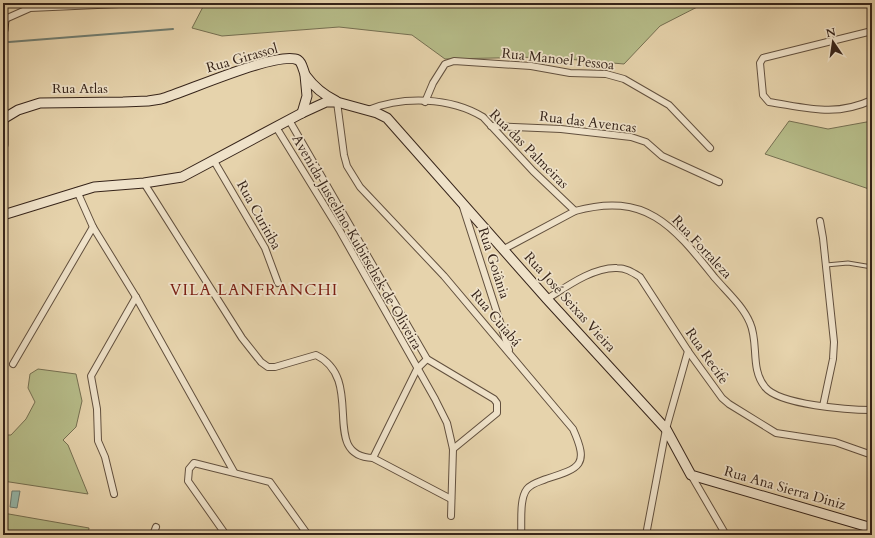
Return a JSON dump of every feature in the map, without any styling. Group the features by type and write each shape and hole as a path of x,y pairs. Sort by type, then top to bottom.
{"street":[{"path":"3,30 4,19 30,8 142,3"},
{"path":"872,31 763,58 760,63 763,95 769,102 817,110 842,111 872,100"},
{"name":"Rua Girassol","path":"161,98 178,94 223,76 277,60 298,60 305,75 321,93 338,102"},
{"name":"Rua Manoel Pessoa","path":"425,102 433,83 445,64 454,61 530,66 570,73 606,74 624,79 669,105 710,148"},
{"path":"302,113 307,96 305,75"},
{"name":"Rua Atlas","path":"3,120 18,110 40,102 123,102 148,101 161,98"},
{"path":"3,215 94,187 144,183 182,177 302,113 322,104 338,102"},
{"name":"Rua José Seixas Vieira","path":"338,102 368,110 387,118 547,299 666,429 726,535"},
{"name":"Rua Cuiabá","path":"338,102 344,155 347,166 360,187 444,276 511,354 573,429 579,443 582,457 578,466 568,472 534,483 526,490 523,501 521,535"},
{"name":"Rua das Palmeiras","path":"368,110 394,103 438,102 473,111 483,118 575,211"},
{"path":"3,120 3,145"},
{"name":"Avenida Juscelino Kubitschek de Oliveira","path":"289,120 427,359 497,402 497,413 453,449"},
{"name":"Rua das Avencas","path":"491,126 561,128 631,137 646,142 662,156 719,182"},
{"name":"Avenida Juscelino Kubitschek de Oliveira","path":"276,127 340,231 417,369"},
{"name":"Rua Curitiba","path":"214,161 265,248 278,283"},
{"path":"144,183 242,338 261,362 268,367 274,368 316,355 327,360 340,382 343,394 345,439 351,451 361,457 373,458 451,499"},
{"path":"77,191 94,227 136,298 234,472"},
{"name":"Rua Goiânia","path":"462,202 511,354"},
{"name":"Rua Fortaleza","path":"504,249 575,211 597,207 624,206 651,213 669,226 702,261 750,322 758,376 765,388 780,398 823,406 872,410"},
{"path":"820,221 834,348 823,406"},
{"path":"340,231 350,224"},
{"path":"13,364 94,227"},
{"name":"Rua Recife","path":"547,299 589,275 616,268 629,270 640,277 688,350 722,398 729,404 776,433 835,442 872,455"},
{"path":"114,494 105,457 98,441 97,409 91,376 136,298"},
{"path":"646,535 666,429 688,350"},
{"name":"Avenida Juscelino Kubitschek de Oliveira","path":"373,458 417,369 427,359"},
{"path":"417,369 447,423 453,449 451,516"},
{"path":"226,535 188,481 188,469 194,463 270,482 308,535"},
{"name":"Rua Ana Sierra Diniz","path":"691,475 872,528"},
{"path":"153,535 156,527"}],"lane":[{"path":"826,266 848,263 872,267"}],"green space":[{"path":"205,3 705,3 660,26 624,64 544,57 445,59 412,35 339,27 222,36 192,28"},
{"path":"789,121 828,129 872,121 872,190 765,154"},
{"path":"38,369 76,374 82,401 76,427 63,440 68,445 88,494 3,481 3,435 11,435 26,419 35,402 28,388 30,374"},
{"path":"3,513 89,528 88,535 3,535"}],"shaded area":[{"path":"12,491 20,491 17,508 10,507"}],"waterway":[{"path":"9,42 173,29"}],"district":[{"name":"VILA LANFRANCHI","path":"254,290"}]}
